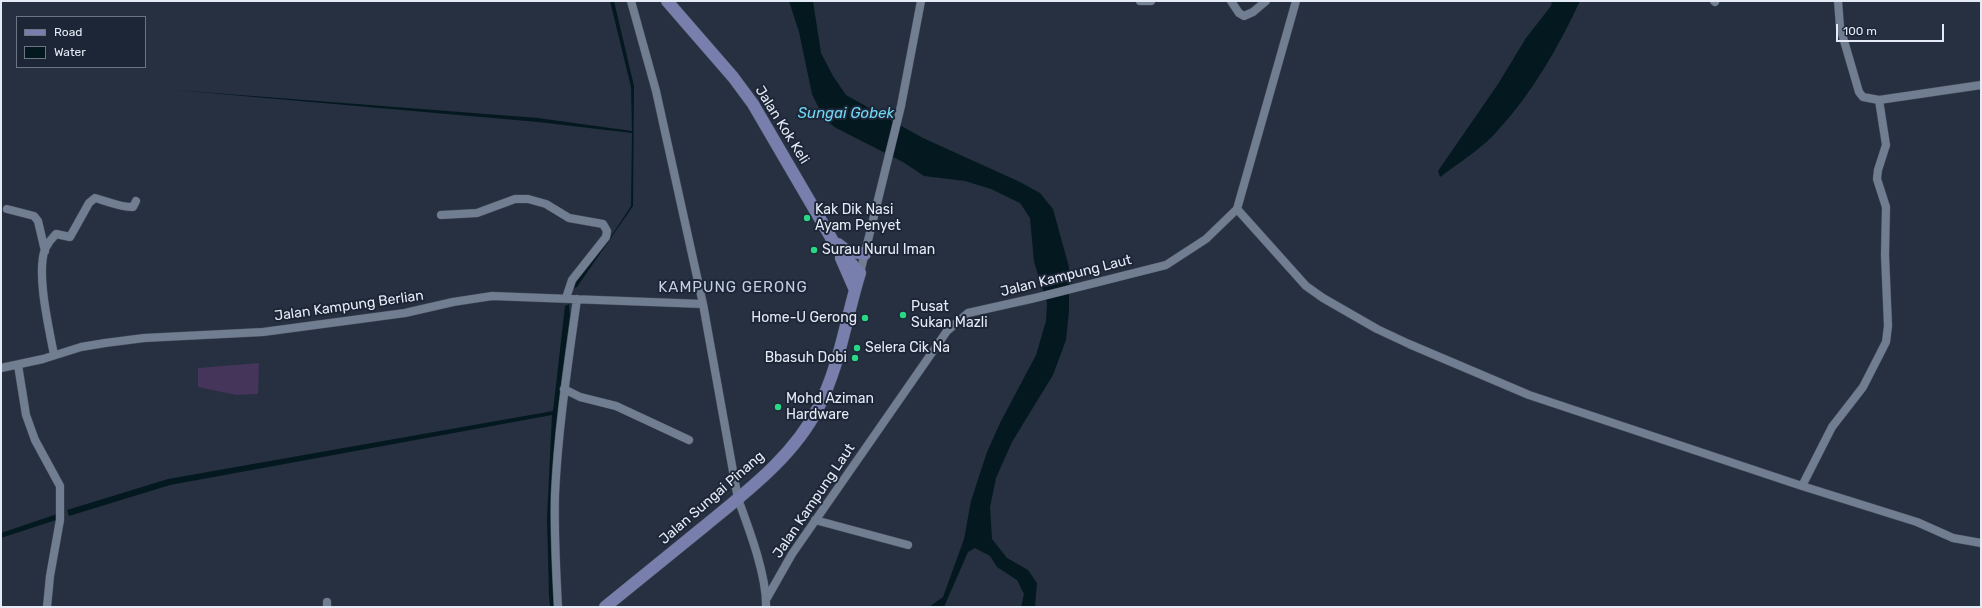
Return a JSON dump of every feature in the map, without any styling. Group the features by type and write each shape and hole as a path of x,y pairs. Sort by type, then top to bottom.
{"street":[{"path":"631,1 656,91 703,304 738,499 749,530 767,598 766,607"},
{"name":"Jalan Kok Keli","path":"667,1 733,77 753,104 835,245 860,273"},
{"name":"Jalan Sungai Pinang","path":"605,607 738,499 783,456 806,427 818,408 840,347 886,172 901,106 921,1"},
{"path":"1140,1 1151,1"},
{"path":"1231,1 1239,13 1244,16 1253,12 1266,1"},
{"path":"1296,1 1237,209 1306,286 1323,298 1377,329 1529,395 1802,486 1917,522 1953,538 1980,544"},
{"path":"1838,1 1840,27 1859,92 1863,97 1879,100 1981,85"},
{"path":"1802,486 1832,427 1863,387 1886,342 1888,326 1885,255 1886,207 1877,179 1878,170 1886,145 1879,100"},
{"path":"44,251 49,241 56,234 70,237 79,224 89,203 95,198 118,204 126,208 133,207 136,201"},
{"path":"441,215 477,213 515,199 528,199 546,204 569,218 603,224 607,231 606,237 572,280 566,298"},
{"path":"7,208 34,216 38,221 44,251 42,271 44,296 54,355"},
{"name":"Jalan Kampung Laut","path":"767,598 792,554 947,331 968,313 1077,288 1166,265 1206,239 1237,209"},
{"path":"835,245 847,251 865,254"},
{"path":"835,245 855,290"},
{"name":"Jalan Kampung Berlian","path":"1,368 18,365 81,346 144,338 263,332 405,313 453,302 487,297 515,296 703,304"},
{"path":"558,607 555,560 555,494 564,389 577,299"},
{"path":"18,365 26,415 35,440 60,486 60,520 50,576 47,607"},
{"path":"564,389 580,397 616,406 689,440"},
{"path":"816,520 908,545"}],"shaded area":[{"path":"259,363 258,394 236,395 198,387 198,368"}],"water":[{"path":"610,1 614,1 634,86 633,206 577,287 573,289 572,284 612,235 631,206 632,133 538,122 175,90 538,118 632,131 631,87"},
{"name":"Sungai Gobek","path":"789,1 813,1 821,53 833,76 846,95 923,138 1020,182 1040,193 1053,209 1069,267 1069,311 1066,340 1053,375 1012,442 996,478 990,507 992,539 1007,558 1028,570 1037,583 1035,607 1021,607 1024,594 1017,580 997,567 990,556 975,548 968,552 944,607 929,607 943,597 964,539 971,501 987,452 1000,423 1036,355 1046,321 1047,303 1034,262 1030,218 1020,203 991,189 965,181 924,176 903,162 836,128 824,119 812,94 799,32"},
{"path":"1552,1 1580,1 1554,52 1534,84 1523,100 1493,136 1440,177 1438,171 1498,84 1526,38 1551,6"},
{"path":"569,304 570,316 558,411 552,484 555,607 550,607 549,596 547,518 552,415 170,485 69,516 67,510 168,479 553,411 565,306"},
{"path":"57,514 56,520 1,538 1,533"}],"place":[{"name":"Kak Dik Nasi Ayam Penyet","path":"807,218"},
{"name":"Surau Nurul Iman","path":"814,250"},
{"name":"Pusat Sukan Mazli","path":"903,315"},
{"name":"Home-U Gerong","path":"865,318"},
{"name":"Selera Cik Na","path":"857,348"},
{"name":"Bbasuh Dobi","path":"855,358"},
{"name":"Mohd Aziman Hardware","path":"778,407"}],"district":[{"name":"KAMPUNG GERONG","path":"733,288"}]}
